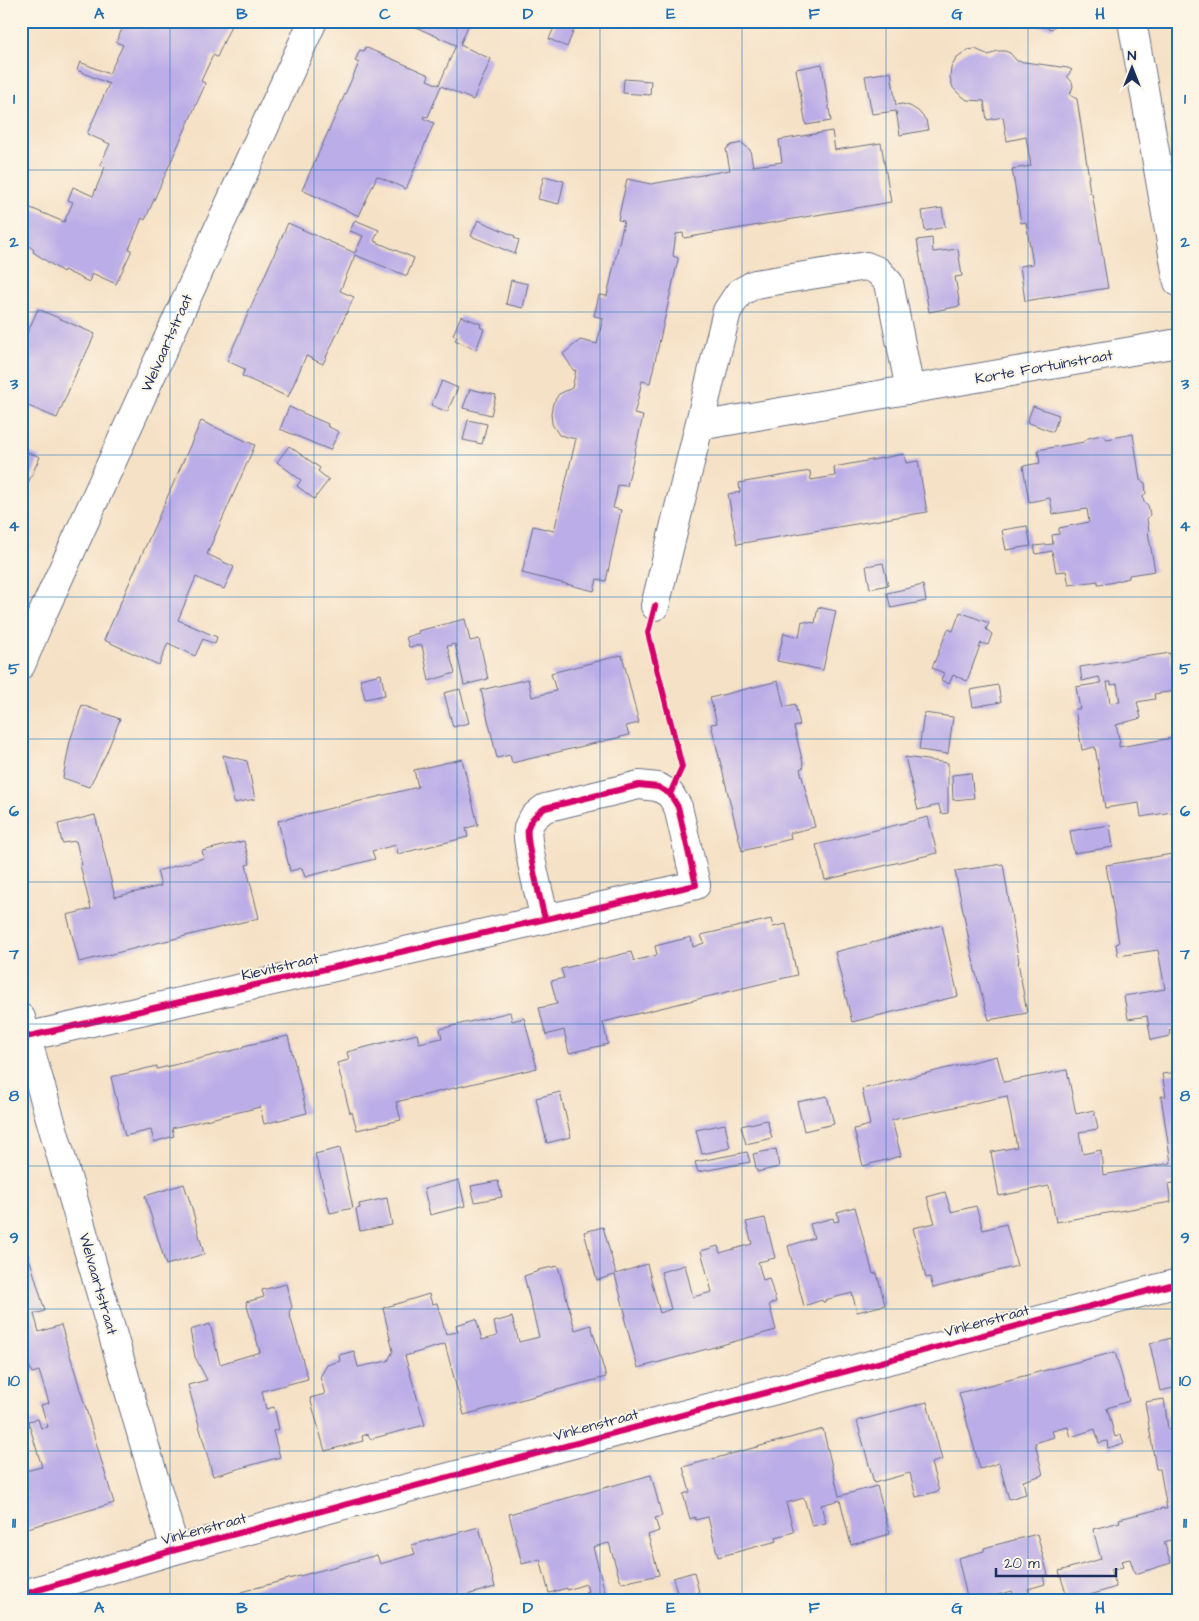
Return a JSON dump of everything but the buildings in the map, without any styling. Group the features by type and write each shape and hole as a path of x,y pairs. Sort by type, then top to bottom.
{"street":[{"name":"Welvaartstraat","path":"21,665 41,616 313,21"},
{"path":"1132,21 1178,282"},
{"path":"655,606 728,311 739,293 755,284 866,266 878,271 889,283 910,390"},
{"name":"Korte Fortuinstraat","path":"699,426 1178,344"},
{"name":"Kievitstraat","path":"23,1031 545,920 696,886 678,807 670,794 658,787 639,785 545,808 533,817 528,830 529,843 545,920"},
{"name":"Welvaartstraat","path":"23,1031 175,1550"},
{"name":"Vinkenstraat","path":"21,1595 175,1550 1178,1283"}],"cycle path":[{"path":"655,606 648,633 682,767 670,794"},
{"path":"21,1038 696,885 678,807 670,794 658,787 639,785 545,808 535,816 529,825 528,835 545,919"},
{"path":"21,1595 175,1550 1178,1283"}]}
